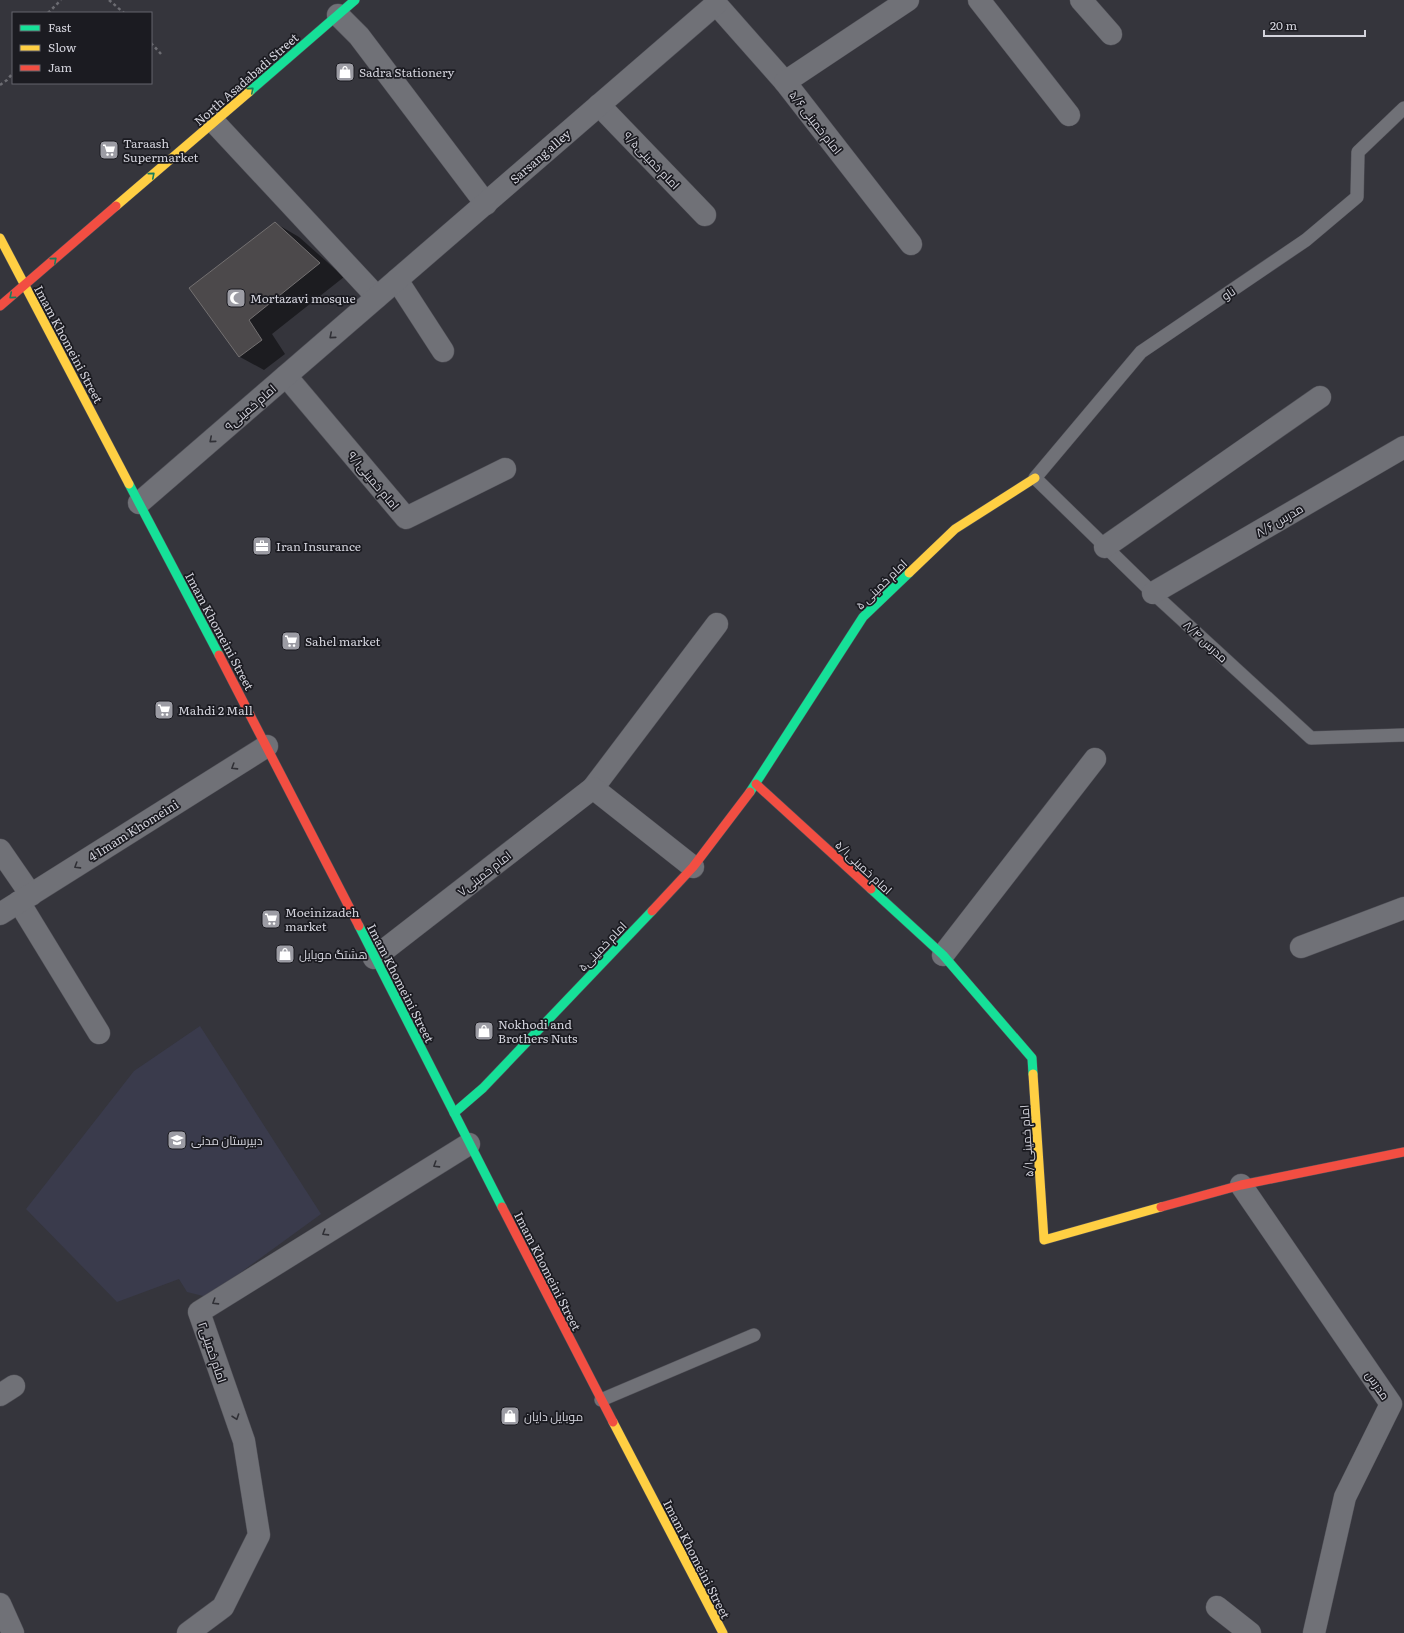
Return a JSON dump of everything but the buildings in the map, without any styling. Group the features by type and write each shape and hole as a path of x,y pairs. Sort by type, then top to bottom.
{"main road":[{"name":"North Asadabadi Street","path":"0,306 355,0"},
{"name":"Imam Khomeini Street","path":"0,238 267,746 469,1144 722,1633"},
{"name":"امام خمینی ۵","path":"756,784 863,617 956,529 1035,478"},
{"name":"امام خمینی۵","path":"454,1113 483,1088 693,867 756,784"},
{"name":"امام خمینی۵/۱","path":"756,784 942,956 1032,1058 1044,1240 1241,1185 1404,1152"}],"street":[{"path":"785,82 908,0"},
{"path":"979,0 1069,115"},
{"path":"1081,0 1111,34"},
{"name":"امام خمینی ۵/۶","path":"715,2 785,82 911,244"},
{"name":"Sarsang alley","path":"369,304 486,204 715,2"},
{"path":"338,15 359,36 486,204"},
{"name":"امام خمینی۹/۵","path":"599,105 705,215"},
{"path":"214,122 369,304"},
{"path":"397,280 443,351"},
{"name":"امام خمینی۹","path":"139,503 369,304"},
{"name":"امام خمینی۹/۱","path":"286,376 406,518 505,469"},
{"path":"1105,547 1320,397"},
{"name":"مدرس ۸/۶","path":"1153,593 1404,447"},
{"name":"امام خمینی۷","path":"374,958 593,788 717,624"},
{"name":"4 Imam Khomeini","path":"0,914 267,746"},
{"path":"942,956 1095,759"},
{"path":"593,788 693,867"},
{"path":"0,850 25,899 99,1033"},
{"path":"1300,947 1404,908"},
{"name":"امام خمینی۲","path":"188,1633 223,1607 259,1535 244,1441 199,1312 469,1144"},
{"name":"مدرس","path":"1241,1185 1390,1404 1345,1497 1314,1633"},
{"path":"0,1604 13,1633"},
{"path":"1217,1607 1250,1633"}],"lane":[{"name":"ناو","path":"1035,478 1141,352 1306,240 1357,197 1358,152 1404,108"},
{"name":"مدرس ۸/۴","path":"1035,478 1153,593 1311,738 1404,735"},
{"path":"601,1400 754,1335"}],"path":[{"path":"49,12 61,0"},
{"path":"109,0 123,12"},
{"path":"152,44 161,54"},
{"path":"0,85 12,74"}],"shaded area":[{"name":"دبیرستان مدنی","path":"200,1026 321,1214 207,1297 187,1292 179,1279 117,1302 26,1209 134,1071"}],"traffic: fast":[{"path":"249,92 355,0"},
{"path":"129,484 219,655"},
{"path":"750,792 863,617 909,573"},
{"path":"871,889 943,955 1032,1058 1033,1074"},
{"path":"454,1113 483,1088 652,911"},
{"path":"359,926 502,1207"}],"traffic: slow":[{"path":"116,206 249,92"},
{"path":"0,238 129,484"},
{"path":"909,573 955,529 1035,478"},
{"path":"1033,1074 1044,1240 1161,1207"},
{"path":"613,1422 723,1633"}],"traffic: jam":[{"path":"0,306 116,206"},
{"path":"219,655 359,926"},
{"path":"756,784 871,889"},
{"path":"652,911 693,867 750,792"},
{"path":"1161,1207 1241,1185 1404,1152"},
{"path":"502,1207 613,1422"}],"place":[{"name":"Sadra Stationery","path":"345,72"},
{"name":"Taraash Supermarket","path":"109,150"},
{"name":"Mortazavi mosque","path":"236,298"},
{"name":"Iran Insurance","path":"262,546"},
{"name":"Sahel market","path":"291,641"},
{"name":"Mahdi 2 Mall","path":"164,710"},
{"name":"Moeinizadeh market","path":"271,919"},
{"name":"هشتگ موبایل","path":"285,954"},
{"name":"Nokhodi and Brothers Nuts","path":"484,1031"},
{"name":"دبیرستان مدنی","path":"177,1140"},
{"name":"موبایل دایان","path":"510,1416"}]}
